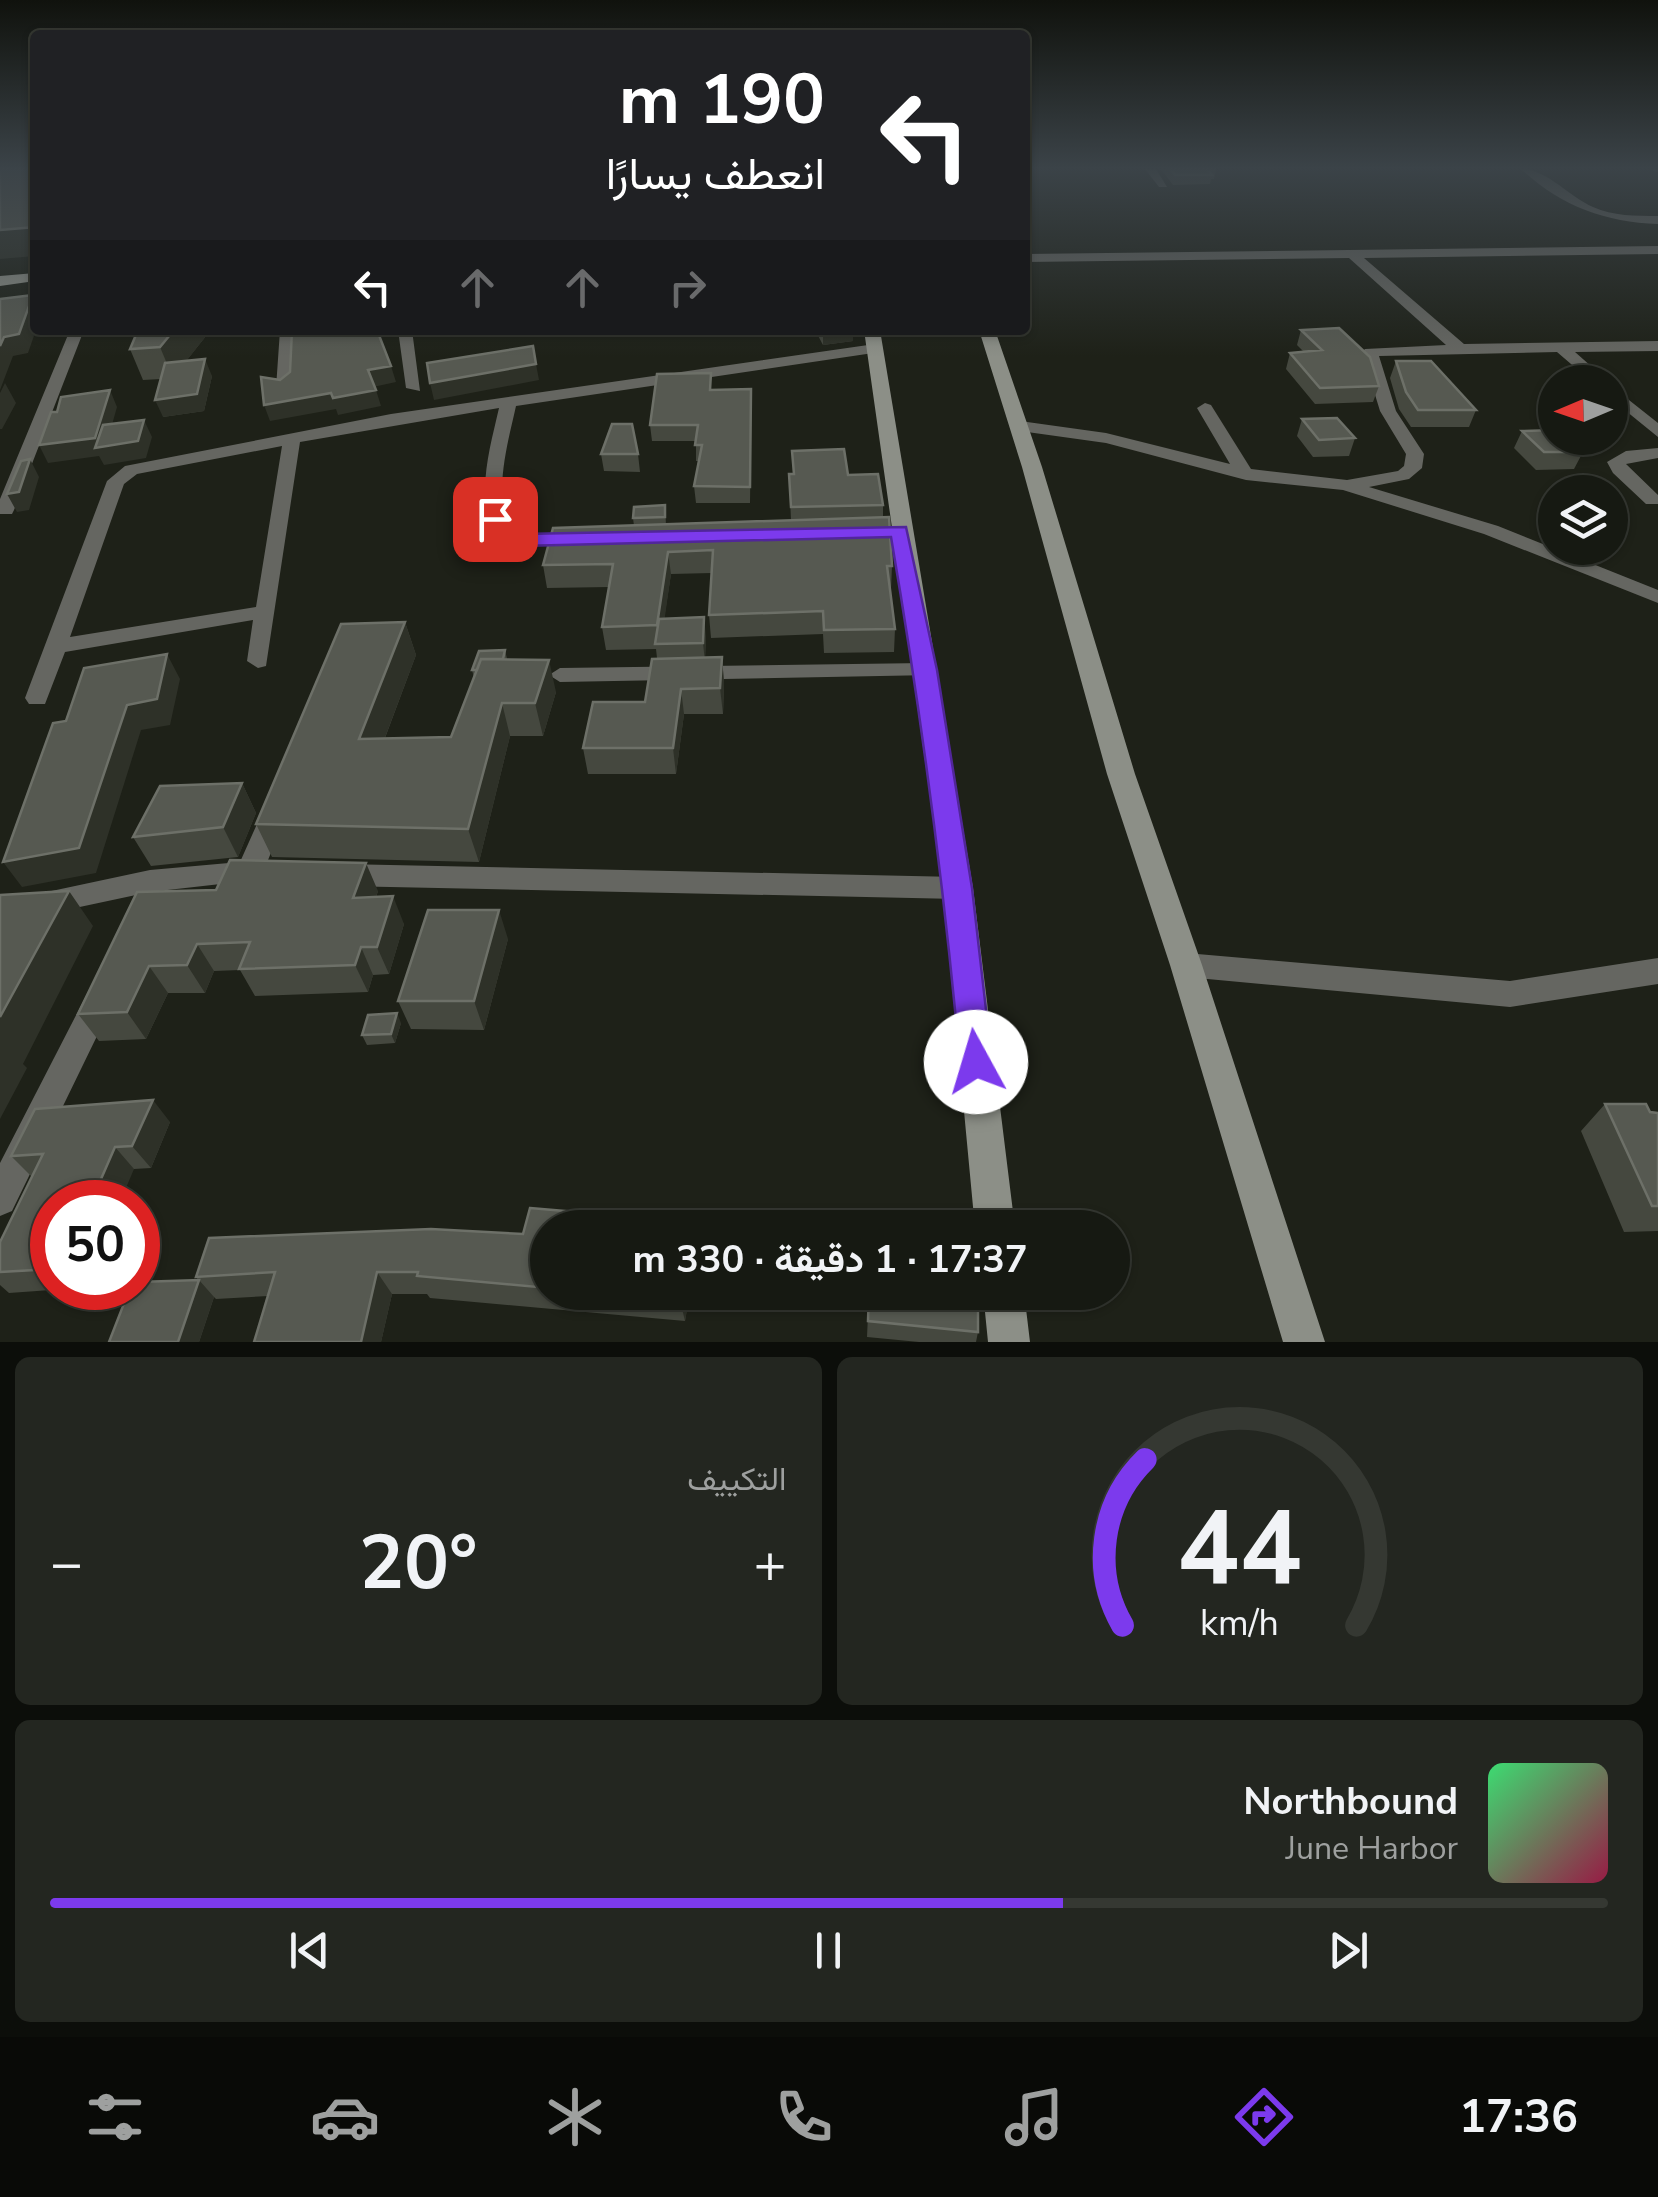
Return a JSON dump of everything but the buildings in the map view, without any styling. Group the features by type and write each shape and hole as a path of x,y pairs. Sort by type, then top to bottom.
{"main road":[{"path":"0,282 30,279"},
{"path":"990,335 1122,774 1304,1342"},
{"path":"874,339 890,531 925,670 958,888 993,1210"},
{"path":"1005,1310 1009,1342"}],"street":[{"path":"1030,258 1658,250"},
{"path":"1352,254 1460,348"},
{"path":"6,510 76,335"},
{"path":"284,388 287,335"},
{"path":"405,335 414,388"},
{"path":"37,698 119,478 140,468 292,437 874,339"},
{"path":"1345,485 1380,480 1413,468 1415,454 1388,411 1370,352 1658,346"},
{"path":"1560,347 1581,365"},
{"path":"509,400 497,459 498,530 507,539 600,538"},
{"path":"1628,406 1658,432"},
{"path":"1205,408 1246,475"},
{"path":"1020,426 1106,438 1246,475 1345,485 1491,530 1658,596"},
{"path":"258,661 292,437"},
{"path":"1656,500 1619,469 1616,462 1632,455 1658,454"},
{"path":"1628,501 1656,500"},
{"path":"56,646 265,612"},
{"path":"560,675 925,670"},
{"path":"0,913 150,881 263,872 281,797"},
{"path":"307,875 958,888"},
{"path":"136,915 150,881"},
{"path":"1186,964 1510,994 1658,971"},
{"path":"0,1200 114,967"}],"route":[{"path":"495,519 498,530 507,539 520,540 900,531 958,888 976,1062"}]}
